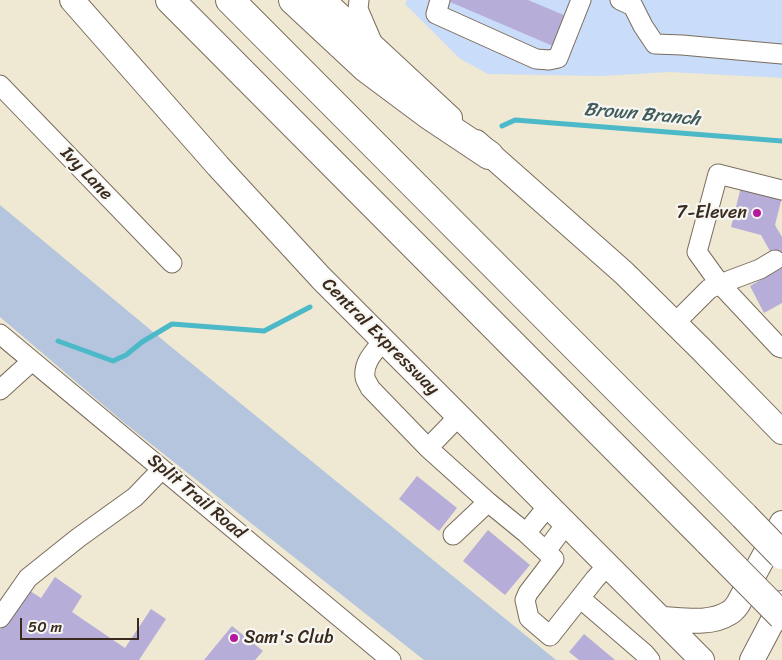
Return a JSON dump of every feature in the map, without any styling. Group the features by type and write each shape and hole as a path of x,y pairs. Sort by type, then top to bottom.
{"highway":[{"path":"170,0 782,616"},
{"path":"230,0 782,555"},
{"path":"293,0 366,68 429,115 489,155"}],"main road":[{"name":"Central Expressway","path":"72,0 263,216 321,278 702,660"},
{"path":"323,0 489,155 624,273 782,432"},
{"path":"662,619 699,620 716,618 730,612 738,604 782,523"},
{"path":"752,660 782,603"}],"street":[{"path":"359,0 358,9 374,47"},
{"path":"440,0 436,14 536,59 549,60 558,58 581,0"},
{"path":"620,0 633,6 655,44 782,54"},
{"name":"Ivy Lane","path":"0,85 172,263"},
{"path":"782,190 718,174 697,252 720,284 779,348 782,348"},
{"path":"675,323 709,289 760,269 775,260"},
{"name":"Split Trail Road","path":"0,334 391,660"},
{"path":"383,341 370,356 366,365 365,377 370,388 428,448 554,559 524,600 529,618 550,636 608,565"},
{"path":"0,390 32,361"},
{"path":"428,448 458,417"},
{"path":"0,618 28,578 78,538 135,497 162,469"},
{"path":"453,535 488,502"},
{"path":"526,534 548,506"},
{"path":"546,551 566,524"},
{"path":"580,598 650,660"}],"shaded area":[{"path":"407,0 782,0 782,78 670,72 600,76 488,74 459,58 405,4"},
{"path":"0,205 556,660 424,660 122,421 0,317"}],"building":[{"path":"450,0 528,0 566,16 553,46 450,2"},
{"path":"741,187 782,197 775,225 782,237 782,303 764,313 750,286 780,269 761,235 731,227"},
{"path":"417,476 457,508 439,531 399,499"},
{"path":"488,530 530,565 505,595 463,561"},
{"path":"55,577 82,596 72,612 125,648 151,609 166,619 139,660 0,660 0,630 27,589 41,598"},
{"name":"Sam's Club","path":"232,626 263,651 255,660 204,660"},
{"path":"584,634 615,660 579,660 569,652"}],"waterway":[{"name":"Brown Branch","path":"502,126 515,120 782,141"},
{"name":"Brown Branch","path":"58,341 113,361 126,355 142,342 172,324 264,331 310,307"}],"place":[{"name":"7-Eleven","path":"757,213"},
{"name":"Sam's Club","path":"234,638"}]}
